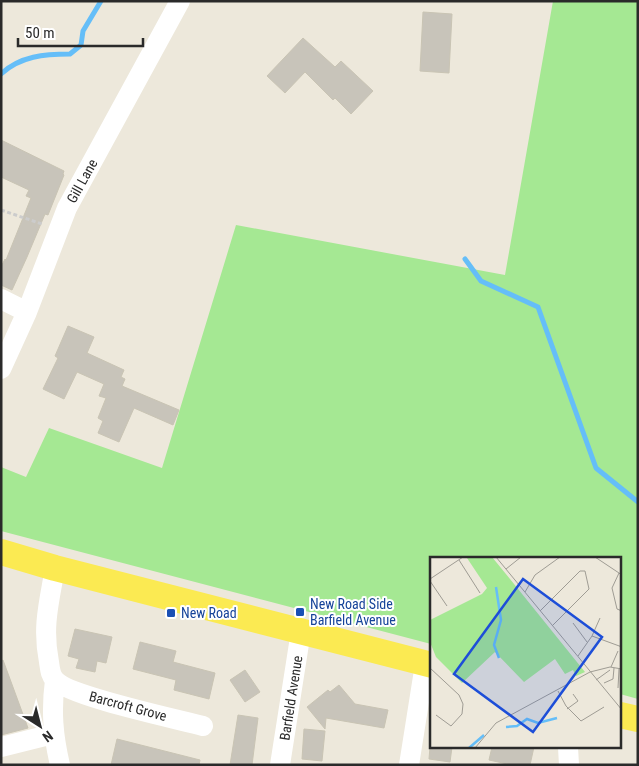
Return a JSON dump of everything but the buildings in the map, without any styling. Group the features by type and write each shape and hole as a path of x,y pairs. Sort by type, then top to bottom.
{"main road":[{"path":"1,552 54,568 428,665"},
{"path":"622,715 638,719"}],"street":[{"name":"Gill Lane","path":"1,369 27,312 67,208 180,1"},
{"path":"1,299 27,312"},
{"path":"54,568 45,623 45,642 51,674 55,680 53,734 60,765"},
{"name":"Barfield Avenue","path":"280,765 301,631"},
{"path":"409,765 428,665"},
{"name":"Barcroft Grove","path":"55,680 76,692 203,726"},
{"path":"1,747 53,734"},
{"path":"568,748 569,765"}],"path":[{"path":"1,210 59,230"}],"green space":[{"path":"553,1 638,1 638,699 622,695 622,557 430,557 430,644 1,531 1,467 26,477 49,428 162,468 236,225 505,275"}],"waterway":[{"path":"1,74 16,63 33,57 70,54 81,45 83,31 101,1"},
{"path":"465,259 481,281 538,307 596,468 638,502"}],"place":[{"name":"New Road Side Barfield Avenue","path":"300,612"},
{"name":"New Road","path":"171,613"}]}
